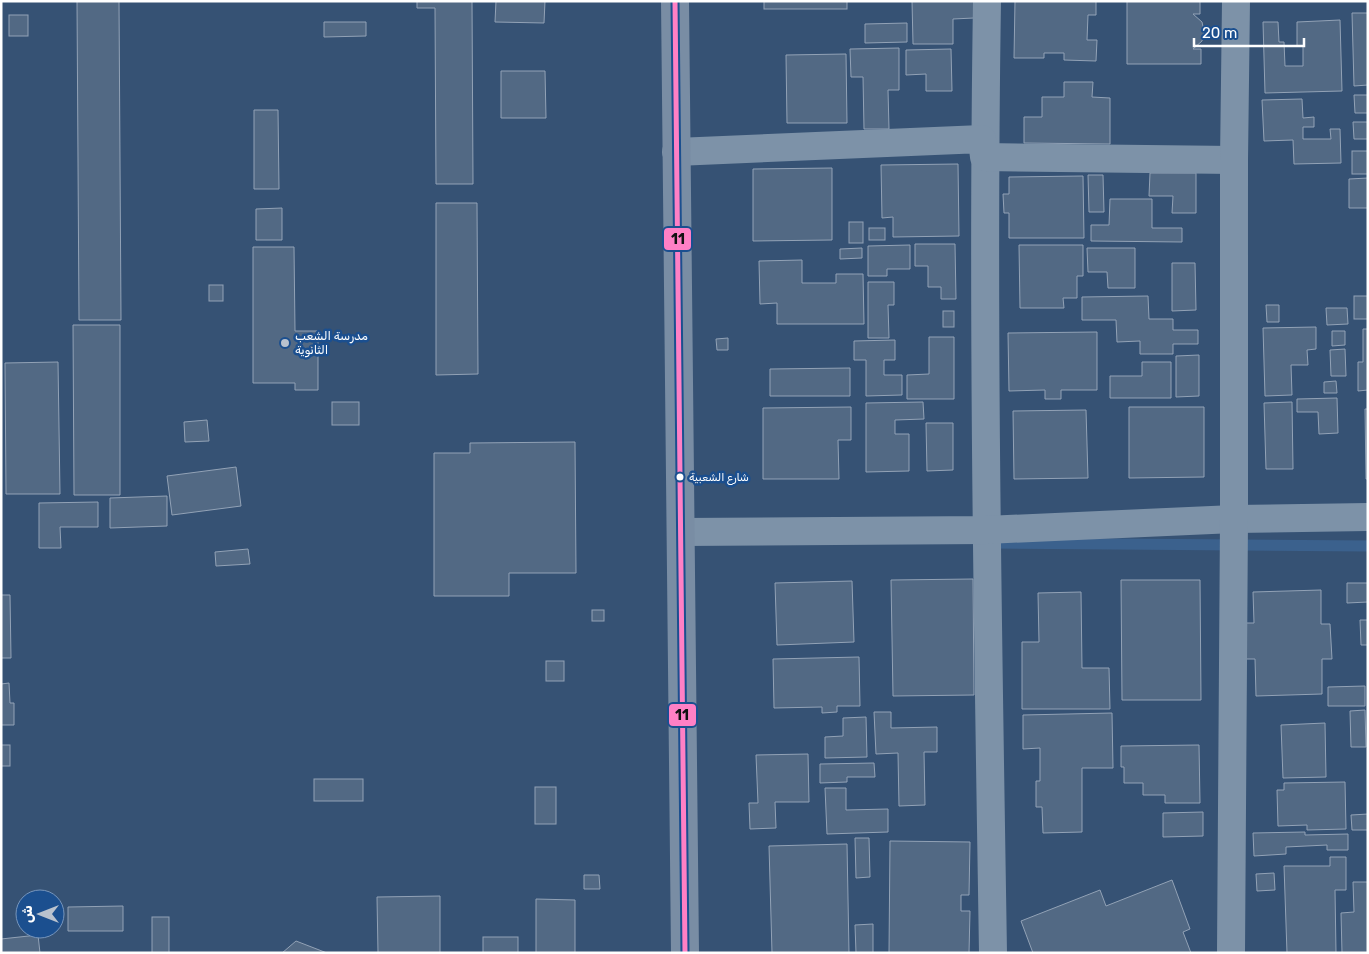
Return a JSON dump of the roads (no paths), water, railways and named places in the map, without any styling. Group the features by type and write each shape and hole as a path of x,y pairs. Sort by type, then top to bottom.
{"street":[{"path":"674,1 685,953"},
{"path":"987,1 984,157 986,530 993,953"},
{"path":"1231,953 1236,1"},
{"path":"676,152 982,140 984,157"},
{"path":"984,157 1234,160"},
{"path":"681,532 986,530 1234,519 1368,518"}],"waterway":[{"path":"990,543 1368,546"}],"place":[{"name":"مدرسة الشعب الثانوية","path":"285,343"},
{"name":"شارع الشعبية","path":"680,477"}]}
